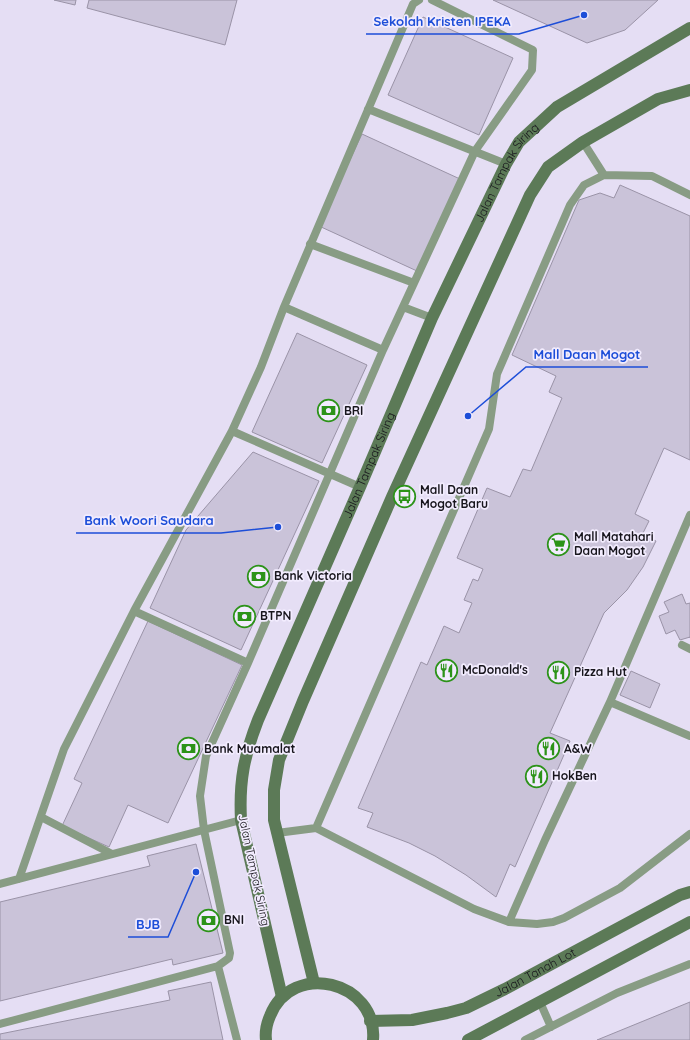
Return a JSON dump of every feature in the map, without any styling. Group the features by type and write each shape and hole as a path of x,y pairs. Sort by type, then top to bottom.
{"main road":[{"name":"Jalan Tampak Siring","path":"282,997 242,820 241,783 246,754 251,737 432,318 506,164 519,142 557,107 690,28"},
{"path":"314,983 274,820 274,790 279,760 303,701 392,497 530,195 548,167 583,142 658,100 690,90"},
{"name":"Jalan Tanah Lot","path":"370,1021 412,1020 448,1014 466,1008 512,986 680,895 690,892"},
{"path":"468,1040 690,922"},
{"path":"266,1040 267,1023 273,1009 282,997 291,990 302,985 314,983 329,983 344,988 357,998 366,1010 374,1035 373,1040"}],"lane":[{"path":"20,879 64,749 134,611 232,431 261,367 310,244 413,4 419,0"},
{"path":"0,1024 218,966 229,958 230,953 204,830 200,796 206,756 383,350 475,151 532,70 533,50 432,0"},
{"path":"368,109 506,164"},
{"path":"583,142 604,175"},
{"path":"316,828 490,429 497,374 570,205 584,185 604,175 652,176 690,195"},
{"path":"310,244 414,283"},
{"path":"284,307 383,350"},
{"path":"403,307 432,318"},
{"path":"232,431 360,487"},
{"path":"509,922 545,840 610,702 690,516"},
{"path":"134,611 248,662"},
{"path":"682,645 690,649"},
{"path":"610,702 690,736"},
{"path":"41,817 112,854"},
{"path":"0,884 242,820"},
{"path":"276,833 316,828 474,909 509,922 537,924 553,922 564,918 620,888 690,834"},
{"path":"525,1040 617,993 690,964"},
{"path":"218,966 237,1040"},
{"path":"540,1002 551,1027"}],"building":[{"path":"54,0 76,0 75,5"},
{"path":"89,0 237,0 225,45 87,8"},
{"path":"493,0 658,0 625,30 587,43"},
{"path":"423,17 513,58 479,135 388,95"},
{"path":"362,134 460,179 417,271 319,226"},
{"name":"Mall Matahari Daan Mogot","path":"620,185 690,216 690,460 664,448 635,514 649,521 642,535 656,541 643,567 627,590 604,613 550,733 570,741 515,867 510,864 496,897 466,875 435,856 409,843 367,827 373,813 358,808 421,662 427,665 444,626 459,633 472,603 464,600 473,579 478,581 483,569 457,558 487,488 510,497 523,469 531,471 562,398 549,392 556,376 512,355 579,200 600,193 614,198"},
{"path":"297,333 367,365 322,463 252,432"},
{"path":"253,452 319,481 241,650 150,608 186,530"},
{"path":"682,594 686,604 690,603 690,637 680,640 675,630 666,634 659,616 669,612 664,602"},
{"path":"148,621 242,665 168,823 128,805 109,847 62,826 82,783 74,779"},
{"path":"631,671 660,684 650,708 620,695"},
{"path":"196,844 223,953 173,965 172,959 0,1001 0,902 150,866 147,856"},
{"path":"211,982 223,1040 0,1040 0,1034 170,1000 168,991"},
{"path":"690,1002 690,1040 597,1040"}],"place":[{"name":"Sekolah Kristen IPEKA","path":"584,15"},
{"name":"BRI","path":"329,411"},
{"name":"Mall Daan Mogot","path":"468,416"},
{"name":"Mall Daan Mogot Baru","path":"405,497"},
{"name":"Bank Woori Saudara","path":"278,527"},
{"name":"Mall Matahari Daan Mogot","path":"559,544"},
{"name":"Bank Victoria","path":"258,576"},
{"name":"BTPN","path":"244,616"},
{"name":"McDonald's","path":"447,670"},
{"name":"Pizza Hut","path":"559,672"},
{"name":"Bank Muamalat","path":"188,749"},
{"name":"A&W","path":"548,749"},
{"name":"HokBen","path":"536,776"},
{"name":"BJB","path":"196,872"},
{"name":"BNI","path":"208,920"}]}
